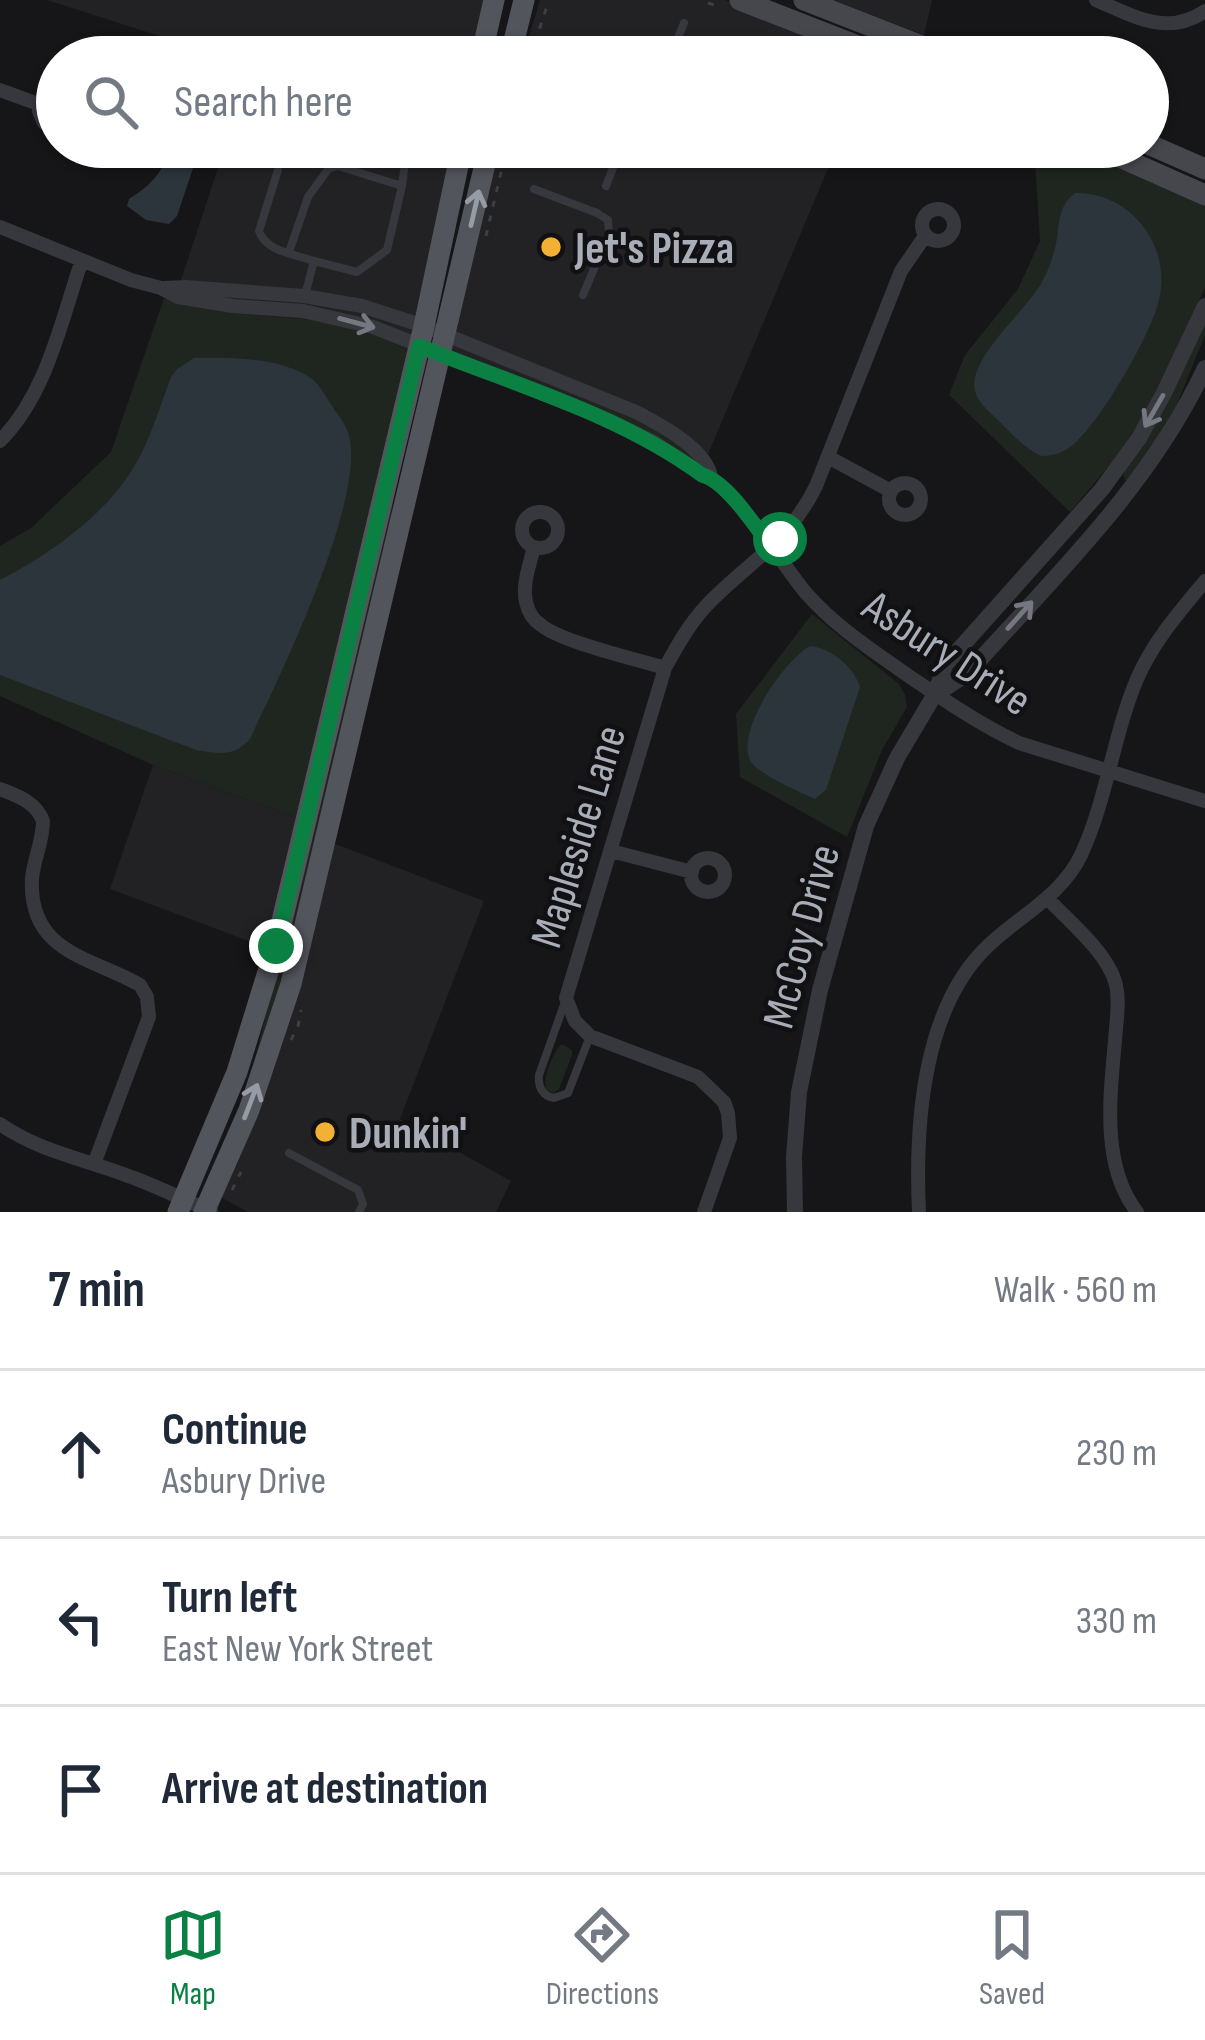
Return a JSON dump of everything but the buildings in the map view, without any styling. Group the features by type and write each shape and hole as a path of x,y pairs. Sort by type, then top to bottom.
{"main road":[{"path":"486,36 494,0"},
{"path":"515,36 524,0"},
{"path":"740,0 832,36"},
{"path":"804,0 896,36"},
{"path":"1169,153 1205,169"},
{"path":"207,1211 249,1110 291,983 432,340 458,168"},
{"path":"181,1206 231,1087 266,982 432,340 483,168"},
{"path":"1144,168 1205,195"}],"street":[{"path":"1096,0 1166,25 1190,21 1205,11"},
{"path":"0,90 36,104"},
{"name":"Asbury Drive","path":"0,227 178,297 202,302 304,303 373,327 432,340 636,412 709,464 711,477 837,625 935,694 1019,743 1205,801"},
{"name":"Mapleside Lane","path":"566,998 664,668 704,608 772,548 804,511 901,271 925,236"},
{"path":"0,441 37,390 82,260"},
{"name":"McCoy Drive","path":"795,1212 799,1093 820,990 873,808 935,694 945,665 1102,490 1173,378 1205,306"},
{"name":"McCoy Drive","path":"935,694 967,674 1130,490 1177,423 1205,368"},
{"path":"828,457 891,491"},
{"path":"535,547 525,595 536,621 558,635 664,668"},
{"path":"919,1212 924,1097 942,1018 954,991 988,945 1048,898 1081,856 1144,664 1205,581"},
{"path":"0,789 32,804 43,821 32,885 34,904 50,937 71,955 140,986 150,1007 94,1164"},
{"path":"611,851 692,872"},
{"path":"1048,898 1100,956 1116,986 1114,1160 1124,1193 1137,1212"},
{"path":"566,998 574,1021 590,1036 698,1077 724,1102 730,1138 704,1212"},
{"path":"2,1129 53,1153 147,1183 181,1206 207,1211"}],"lane":[{"path":"679,36 684,23"},
{"path":"289,252 308,197 329,168"},
{"path":"344,168 402,186"},
{"path":"278,170 259,231 261,239 357,272 384,255 404,168"},
{"path":"606,186 613,168"},
{"path":"535,189 608,220 609,233 583,295"},
{"path":"304,303 314,261"},
{"name":"Mapleside Lane","path":"566,998 539,1075 543,1093 554,1098 568,1093 590,1036"},
{"path":"289,1153 358,1190 363,1204 358,1212"}],"path":[{"path":"537,36 549,0"}],"shaded area":[{"path":"47,0 485,0 477,36 159,36"},
{"path":"540,0 725,0 817,36 529,36"},
{"path":"833,0 932,0 924,35"},
{"path":"193,168 177,216 169,224 146,220 127,206 160,171"},
{"path":"218,168 447,168 408,352 384,336 323,321 174,301"},
{"path":"494,168 828,168 701,471 450,351"},
{"path":"1035,168 1129,168 1205,201 1205,288 1136,427 1070,512 949,395 965,355 1018,289 1040,241"},
{"path":"1075,193 1114,202 1143,226 1159,260 1159,300 1136,355 1086,432 1067,449 1041,456 981,403 975,378 989,349 1043,280 1054,254 1062,210"},
{"path":"164,298 245,314 323,321 384,336 408,352 298,818 153,765 0,696 0,546 31,528 111,452"},
{"path":"1205,323 1205,335 1171,419 1125,480 1123,474"},
{"path":"194,358 271,362 312,379 347,429 351,460 334,540 299,631 250,739 226,753 196,750 0,675 0,580 57,545 109,500 141,455 171,377"},
{"path":"587,398 652,427 708,471 584,406"},
{"path":"396,483 386,550 277,1000 253,1067"},
{"path":"812,614 899,684 907,707 882,750 847,837 740,777 736,714"},
{"path":"810,646 841,660 860,687 826,790 815,799 761,771 750,760 748,747 765,697 788,665"},
{"path":"153,765 298,818 267,948 110,889"},
{"path":"333,843 484,901 400,1119 511,1181 496,1212 248,1212 215,1194"},
{"path":"562,1044 572,1055 554,1093 546,1090 546,1079"}],"place":[{"name":"Jet's Pizza","path":"551,247"},
{"name":"Dunkin'","path":"325,1132"}],"route":[{"path":"276,946 419,346 654,442 711,477 772,548 780,539"}]}
